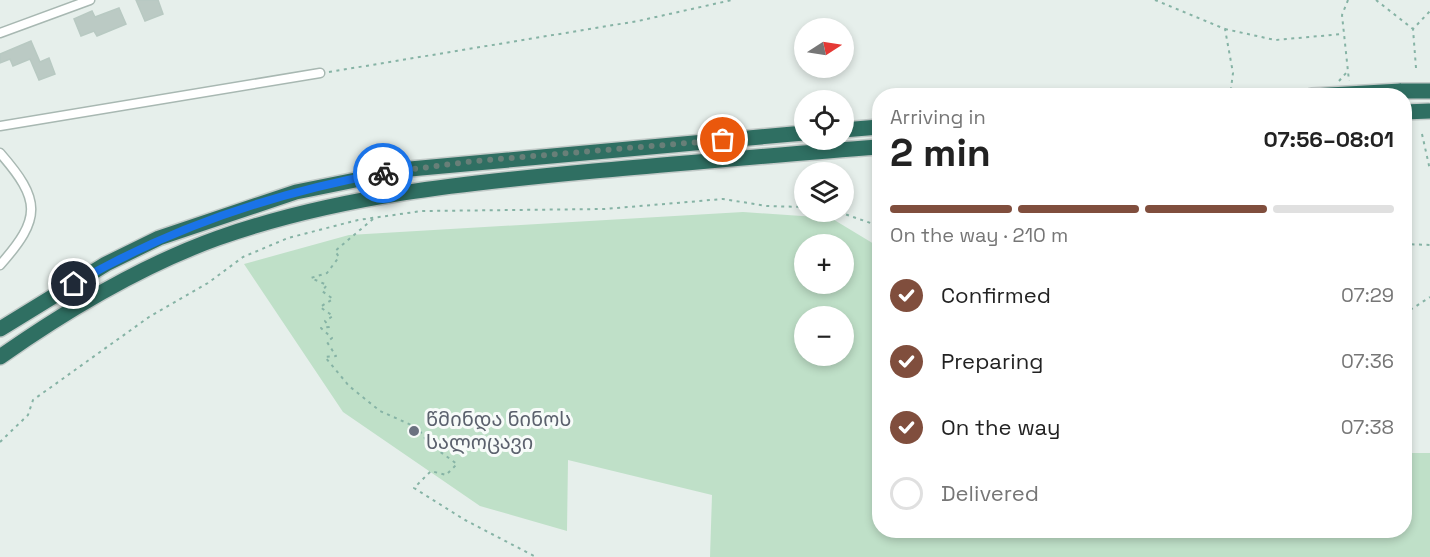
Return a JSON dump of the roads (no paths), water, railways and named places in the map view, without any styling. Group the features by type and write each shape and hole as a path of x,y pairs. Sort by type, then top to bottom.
{"highway":[{"path":"1412,91 1430,91"},
{"path":"1412,112 1430,111"},
{"path":"854,129 872,128"},
{"path":"0,329 106,264 159,238 231,212 306,190 382,173 442,165 794,134"},
{"path":"0,357 69,311 150,268 217,239 294,215 373,197 463,184 872,148"}],"street":[{"path":"0,33 90,0"},
{"path":"0,126 320,73"},
{"path":"0,153 16,172 30,197 31,223 0,265"}],"place":[{"name":"წმინდა ნინოს სალოცავი","path":"414,431"}]}
